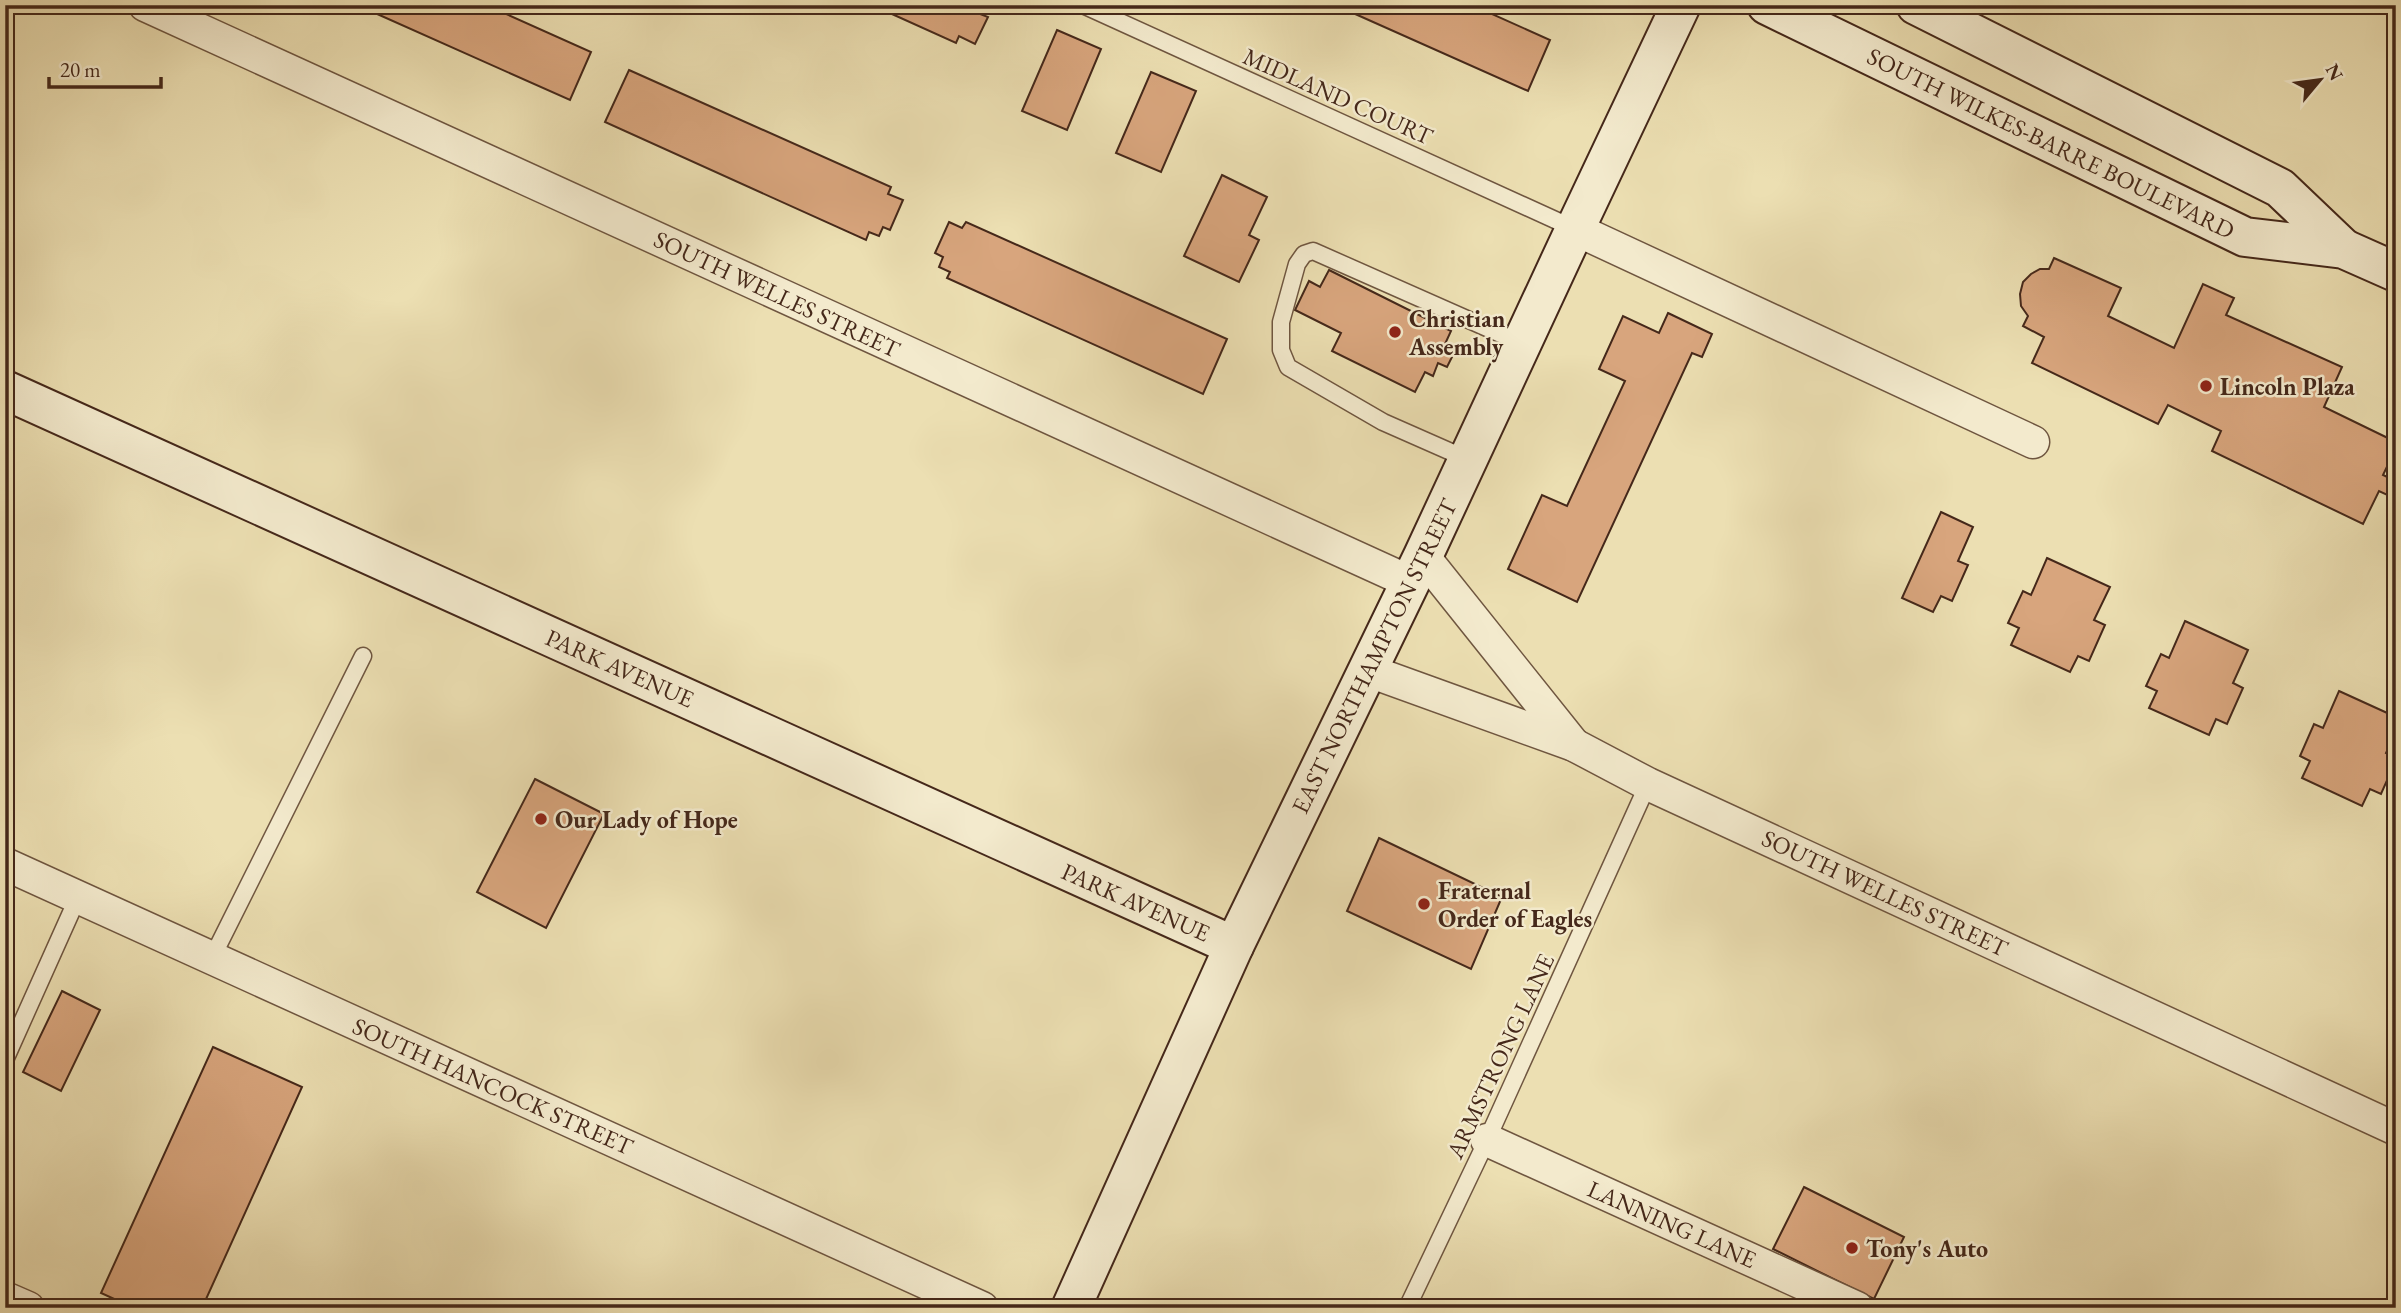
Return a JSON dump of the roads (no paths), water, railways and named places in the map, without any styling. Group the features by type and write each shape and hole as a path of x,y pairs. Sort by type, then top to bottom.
{"main road":[{"name":"EAST NORTHAMPTON STREET","path":"1071,1308 1234,946 1417,569 1681,5"},
{"name":"SOUTH WILKES-BARRE BOULEVARD","path":"1767,5 2245,237 2344,249 2396,272"},
{"name":"SOUTH WILKES-BARRE BOULEVARD","path":"1916,5 2280,188 2344,249"},
{"name":"PARK AVENUE","path":"5,390 1234,946"}],"street":[{"name":"SOUTH WELLES STREET","path":"145,5 1417,569"},
{"path":"1574,229 2033,442"},
{"path":"1417,569 1574,745"},
{"name":"SOUTH WELLES STREET","path":"1368,671 1574,745 1648,784 2396,1129"},
{"name":"SOUTH HANCOCK STREET","path":"5,864 982,1308"},
{"name":"LANNING LANE","path":"1487,1140 1857,1308"},
{"path":"5,1298 28,1308"}],"lane":[{"name":"MIDLAND COURT","path":"1083,5 1574,229"},
{"path":"1468,459 1383,422 1288,367 1281,350 1281,322 1297,264 1304,254 1313,251 1521,343"},
{"path":"212,958 363,656"},
{"name":"ARMSTRONG LANE","path":"1407,1308 1487,1140 1648,784"},
{"path":"5,1060 78,897"}],"place":[{"name":"Christian Assembly","path":"1395,332"},
{"name":"Lincoln Plaza","path":"2206,386"},
{"name":"Our Lady of Hope","path":"541,819"},
{"name":"Fraternal Order of Eagles","path":"1424,904"},
{"name":"Tony's Auto","path":"1852,1248"}]}
